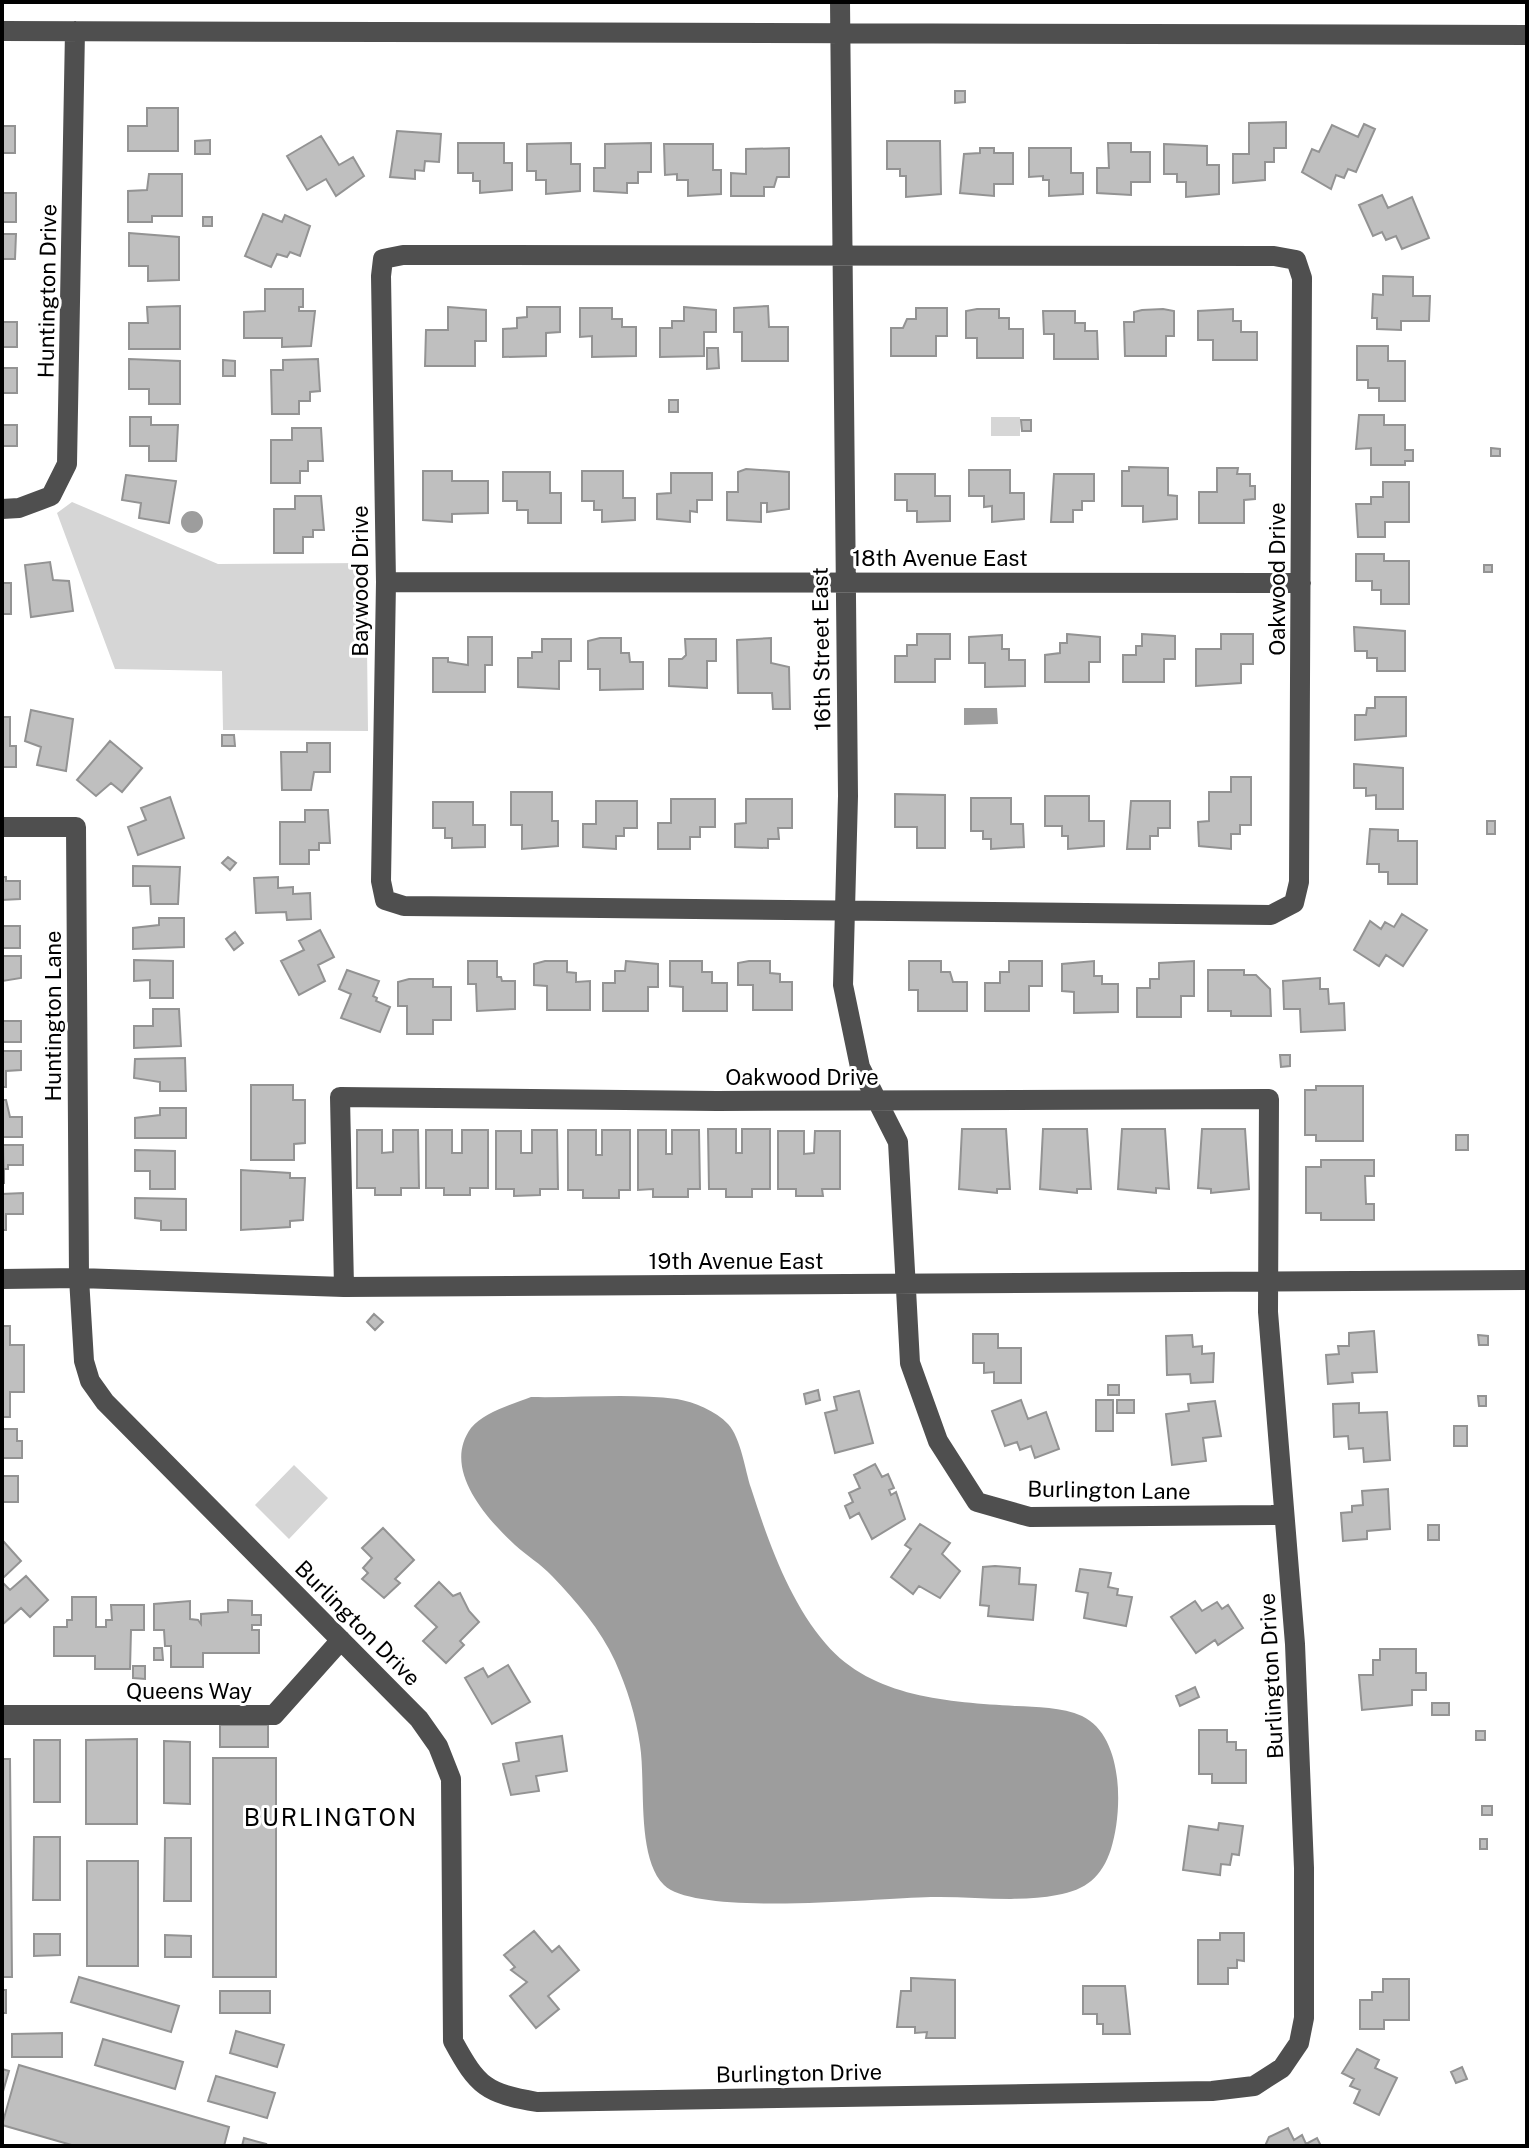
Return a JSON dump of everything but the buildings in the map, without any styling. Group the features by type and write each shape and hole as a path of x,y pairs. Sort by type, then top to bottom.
{"street":[{"name":"16th Street East","path":"840,2 848,796 843,985 860,1067 898,1142 907,1284"},
{"path":"2,31 1527,35"},
{"name":"Huntington Drive","path":"2,509 19,508 51,496 67,464 75,31"},
{"name":"Baywood Drive","path":"841,257 403,255 383,259 386,582 381,881 385,900 404,906 845,910"},
{"name":"Oakwood Drive","path":"841,257 1274,256 1296,260 1302,278 1299,882 1294,903 1271,915 845,910"},
{"name":"18th Avenue East","path":"386,582 1301,583"},
{"name":"Huntington Lane","path":"2,827 76,827 79,1278"},
{"name":"Oakwood Drive","path":"344,1287 340,1097 877,1101 1269,1099 1269,1283"},
{"name":"19th Avenue East","path":"2,1279 79,1278 344,1287 1527,1280"},
{"name":"Burlington Drive","path":"79,1278 84,1361 90,1381 105,1402 419,1719 438,1746 451,1779 453,2041 470,2073 497,2095 537,2102 1212,2091 1254,2086 1282,2068 1299,2043 1304,2018 1304,1868 1295,1644 1268,1312 1269,1283"},
{"name":"Burlington Lane","path":"907,1284 910,1363 938,1441 977,1502 1030,1517 1284,1515"},
{"name":"Queens Way","path":"2,1715 274,1715 341,1640"}],"shaded area":[{"path":"991,417 1020,417 1020,436 991,436"},
{"path":"72,502 218,564 366,563 368,731 223,730 222,671 115,669 57,513"},
{"path":"192,511 200,514 203,522 200,530 192,533 184,530 181,522 184,514"},
{"path":"964,708 997,708 998,724 964,725"},
{"path":"531,1397 659,1397 684,1400 711,1411 728,1424 736,1437 765,1529 790,1590 813,1627 845,1662 866,1676 913,1694 965,1702 1057,1709 1082,1716 1096,1726 1113,1757 1118,1795 1111,1849 1098,1875 1076,1890 1027,1899 931,1897 749,1903 712,1901 683,1895 664,1885 649,1857 638,1734 615,1661 595,1627 570,1595 492,1522 464,1476 461,1460 463,1444 471,1428 491,1413"},
{"path":"294,1465 328,1498 289,1539 255,1505"}],"district":[{"name":"BURLINGTON","path":"331,1818"}]}
